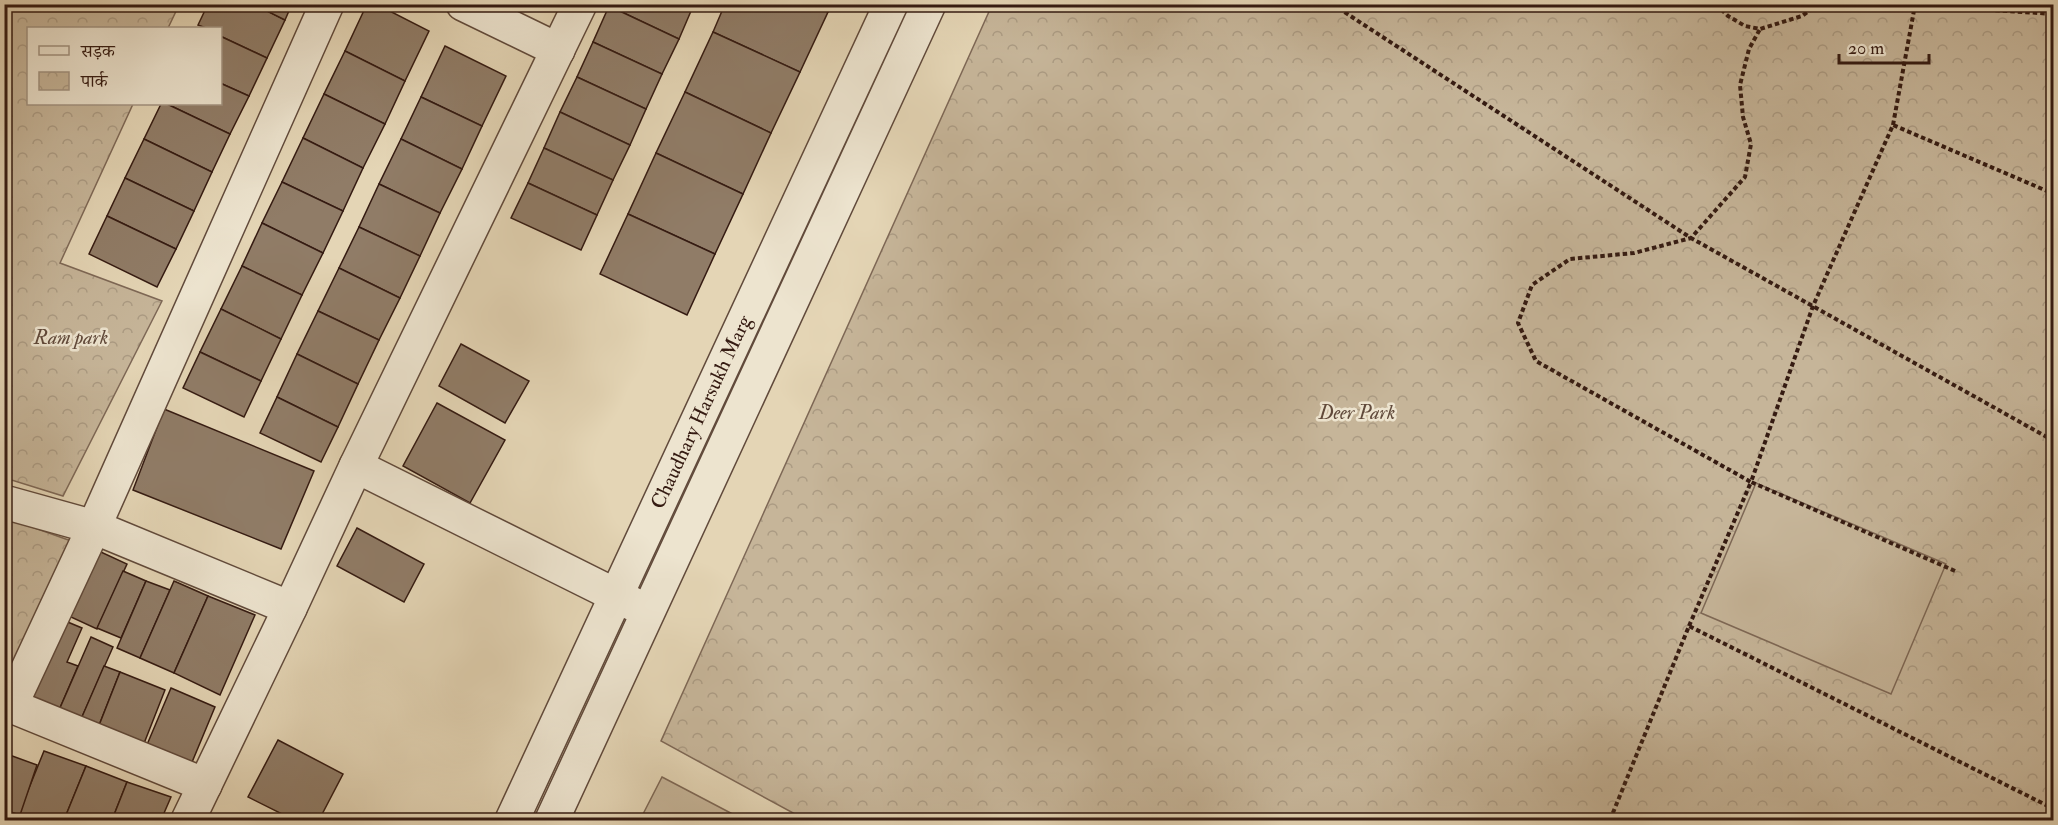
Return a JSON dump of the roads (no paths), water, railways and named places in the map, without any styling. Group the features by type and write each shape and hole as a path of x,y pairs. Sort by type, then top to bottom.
{"street":[{"path":"205,785 8,704 94,527 327,4"},
{"path":"463,4 558,50"},
{"path":"188,820 356,466 580,4"},
{"name":"Chaudhary Harsukh Marg","path":"512,820 602,589 891,4"},
{"name":"Chaudhary Harsukh Marg","path":"552,820 928,4"},
{"path":"356,466 647,612"},
{"path":"4,502 94,527 290,608"}],"park label":[{"name":"Ram park","path":"71,337"},
{"name":"Deer Park","path":"1357,412"}]}
